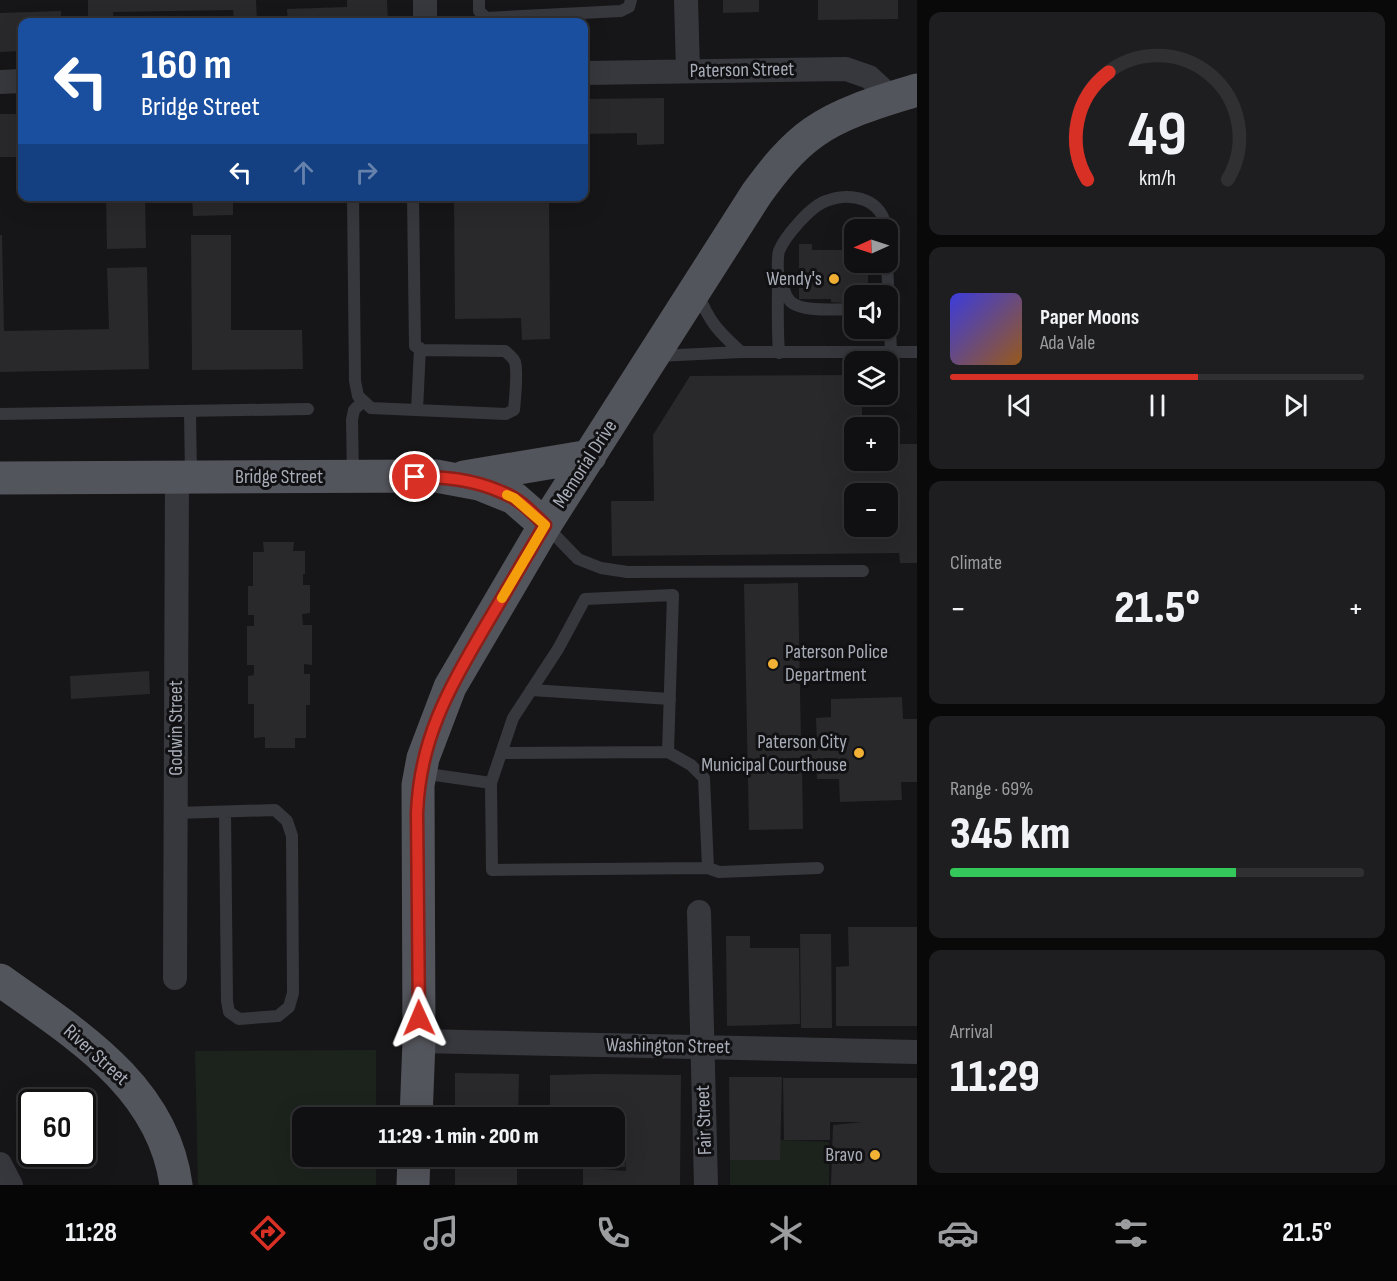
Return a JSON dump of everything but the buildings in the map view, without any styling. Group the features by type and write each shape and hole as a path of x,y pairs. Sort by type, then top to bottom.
{"main road":[{"name":"Memorial Drive","path":"416,1107 419,1041 417,813 420,773 433,728 450,687 545,525 777,165 813,132 852,111 904,94"},
{"path":"455,478 590,456"},
{"name":"Bridge Street","path":"0,478 436,476 479,484 514,498 545,525"},
{"name":"River Street","path":"0,980 68,1029 120,1073 142,1099 157,1124 164,1139 176,1185"},
{"path":"413,1185 414,1167"}],"street":[{"path":"425,0 425,18"},
{"path":"686,0 688,71"},
{"name":"Paterson Street","path":"588,73 846,69 904,94"},
{"path":"0,82 18,81"},
{"name":"Godwin Street","path":"175,978 176,813 184,478"},
{"name":"Fair Street","path":"699,912 706,1185"},
{"name":"Washington Street","path":"419,1041 917,1052"},
{"path":"0,1164 11,1185"}],"lane":[{"path":"479,0 479,11 486,18 621,11 629,7 631,0"},
{"path":"779,353 778,251 805,214 825,201 843,196 866,200 879,208 884,219"},
{"path":"353,201 355,381 358,396 371,408 506,414 514,410 515,361 505,351 415,346 413,201"},
{"path":"778,251 784,288 790,302 819,310 844,309"},
{"path":"696,289 708,318 741,352"},
{"path":"890,339 891,351"},
{"path":"417,410 420,348"},
{"path":"898,351 917,352"},
{"path":"653,356 741,352 844,352"},
{"path":"353,477 352,420 354,410 363,401"},
{"path":"0,414 308,409"},
{"path":"184,478 189,411"},
{"path":"545,525 579,559 601,568 627,572 863,571"},
{"path":"668,752 673,595 585,598 558,650 513,718 501,753 491,783 492,870 708,868 719,872 818,868"},
{"path":"531,690 670,699"},
{"path":"501,753 668,752 691,765 705,778 708,868"},
{"path":"420,773 491,783"},
{"path":"176,813 275,810 287,821 292,836 293,993 289,1007 278,1016 239,1019 229,1012 226,1001 225,812"}],"shaded area":[{"path":"376,1050 376,1107 292,1107 292,1167 376,1167 376,1185 198,1185 195,1051"},
{"path":"780,1140 829,1142 829,1185 730,1185 730,1160 780,1160"}],"slow traffic":[{"path":"502,598 545,525 514,498 507,495"}],"place":[{"name":"Wendy's","path":"834,279"},
{"name":"Paterson Police Department","path":"773,664"},
{"name":"Paterson City Municipal Courthouse","path":"859,753"},
{"name":"Bravo","path":"875,1155"}],"route":[{"path":"415,477 455,478 479,484 514,498 545,525 450,687 423,758 418,785 417,813 419,1018"}]}
